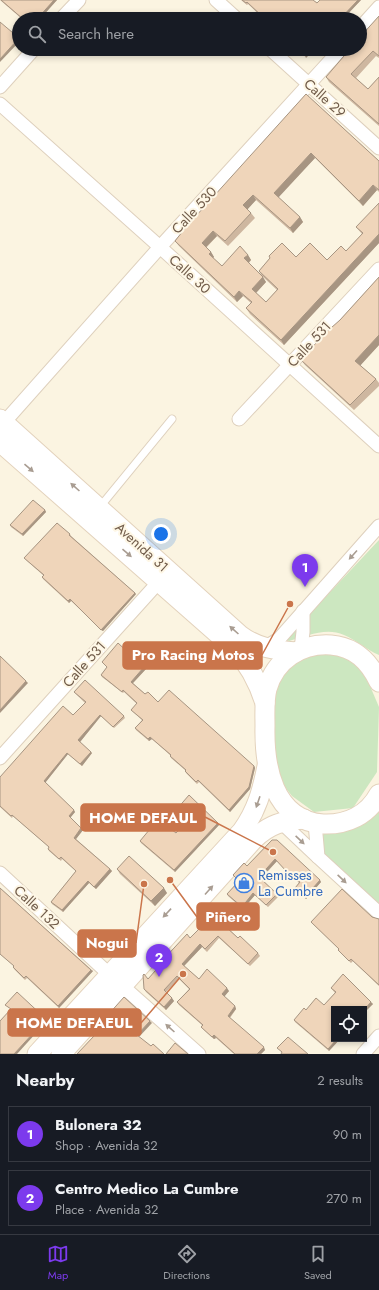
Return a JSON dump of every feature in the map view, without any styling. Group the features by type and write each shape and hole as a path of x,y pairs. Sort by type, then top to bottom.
{"main road":[{"name":"Avenida 31","path":"1,423 99,508 242,656 256,677 265,703"},
{"name":"Avenida 31","path":"0,442 164,576 248,641 264,648 298,651"},
{"path":"309,821 285,804 276,792 270,779 264,738 265,703 271,679 277,668 286,659 298,651 324,644 347,648 358,654 367,661 379,682"},
{"path":"61,1054 117,980 242,831 258,804 267,764"},
{"path":"37,1054 117,980 263,831 281,822 309,821 329,824 356,818 365,813 379,794"}],"street":[{"path":"68,12 79,0"},
{"path":"216,0 229,12"},
{"path":"367,20 379,7"},
{"path":"0,87 28,56"},
{"name":"Calle 29","path":"278,56 379,148"},
{"name":"Calle 530","path":"1,423 335,56"},
{"name":"Calle 30","path":"0,104 379,446"},
{"name":"Calle 531","path":"238,419 379,269"},
{"path":"264,648 280,639 379,526"},
{"name":"Calle 531","path":"0,758 164,576"},
{"path":"298,651 303,632 303,611"},
{"path":"309,821 318,857"},
{"path":"281,822 379,913"},
{"name":"Calle 132","path":"0,873 199,1054"},
{"path":"363,1054 379,1036"}],"lane":[{"path":"99,508 172,419"}],"green space":[{"path":"379,540 379,655 348,637 337,633 323,632 289,641 287,640 288,637"},
{"path":"341,650 364,672 379,707 377,772 353,808 314,812 292,796 273,772 267,721 276,685 292,655"},
{"path":"379,812 379,904 320,853 320,843 324,833"}],"building":[{"path":"1,0 54,0 43,12 15,12"},
{"path":"242,0 313,0 317,3 320,0 358,0 347,12 258,12 247,2 246,3"},
{"path":"379,16 379,56 373,51 351,74 368,89 379,77 379,124 326,77 344,56 367,56 367,29"},
{"path":"0,22 12,32 12,46 0,59"},
{"path":"306,94 379,161 379,190 373,185 359,201 311,153 274,193 300,217 290,228 253,195 243,205 251,213 225,241 213,231 202,243 211,252 209,254 222,266 240,246 248,255 244,258 263,277 252,289 266,302 278,289 259,271 270,258 269,256 282,243 296,257 310,243 327,260 341,246 346,251 363,233 356,227 379,203 379,234 281,340 246,308 252,302 239,291 234,297 175,241"},
{"path":"379,277 379,335 355,361 376,379 350,405 301,360"},
{"path":"33,500 45,510 22,534 10,525"},
{"path":"57,523 135,593 101,630 70,599 68,601 42,577 44,575 24,558"},
{"path":"118,643 144,667 131,682 145,694 148,692 158,702 169,690 254,766 249,787 229,810 198,780 196,782 185,771 186,770 170,756 171,755 150,737 148,739 135,728 143,720 131,710 137,703 123,690 122,692 101,675 107,667 102,662"},
{"path":"0,656 26,681 0,710"},
{"path":"85,680 124,716 113,727 100,715 78,740 91,752 80,764 67,753 44,781 74,810 69,816 81,828 74,838 110,869 94,887 88,881 62,910 51,902 76,871 61,857 59,859 48,849 49,847 0,806 0,777 63,706 73,715 86,702 74,692"},
{"path":"189,795 218,823 174,870 140,841 150,829 152,831 161,821 176,833 189,819 177,809"},
{"path":"272,840 277,840 320,880 305,897 295,888 300,882 287,872 275,859 259,877 277,894 266,905 253,893 242,907 227,894 239,881 233,875 244,863 247,866"},
{"path":"129,856 164,888 151,901 117,869"},
{"path":"0,888 91,970 58,1006 26,976 24,978 13,967 14,966 0,954"},
{"path":"342,889 372,917 379,919 379,985 351,959 349,961 338,950 339,949 311,922"},
{"path":"209,906 228,924 226,927 238,938 240,936 258,953 248,964 218,936 205,949 200,944 182,964 199,979 207,969 227,988 222,994 235,1006 228,1016 264,1047 257,1054 235,1054 214,1035 212,1037 201,1027 203,1025 177,1002 190,989 177,976 164,990 172,998 164,1007 144,989 143,975 144,974 148,979 163,962 162,961 187,934 190,938 205,923 199,917"},
{"path":"343,974 371,1002 367,1007 331,1006 331,1042 334,1042 328,1049 294,1020 304,1008 306,1010 316,998 324,1005 336,992 331,988"},
{"path":"17,992 46,1019 14,1054 0,1054 0,1021 11,1009 5,1005"},
{"path":"124,997 150,1021 137,1035 151,1046 153,1044 164,1054 77,1054 111,1018 108,1015"},
{"path":"288,1037 308,1054 281,1054 282,1052 277,1048"},
{"path":"175,1043 188,1054 166,1054"}],"place":[{"name":"Bulonera 32","path":"305,587"},
{"name":"Pro Racing Motos","path":"290,604"},
{"name":"HOME DEFAUL","path":"273,852"},
{"name":"Piñero","path":"170,880"},
{"name":"Remisses La Cumbre","path":"244,883"},
{"name":"Nogui","path":"144,884"},
{"name":"HOME DEFAEUL","path":"183,974"},
{"name":"Centro Medico La Cumbre","path":"159,977"}]}
